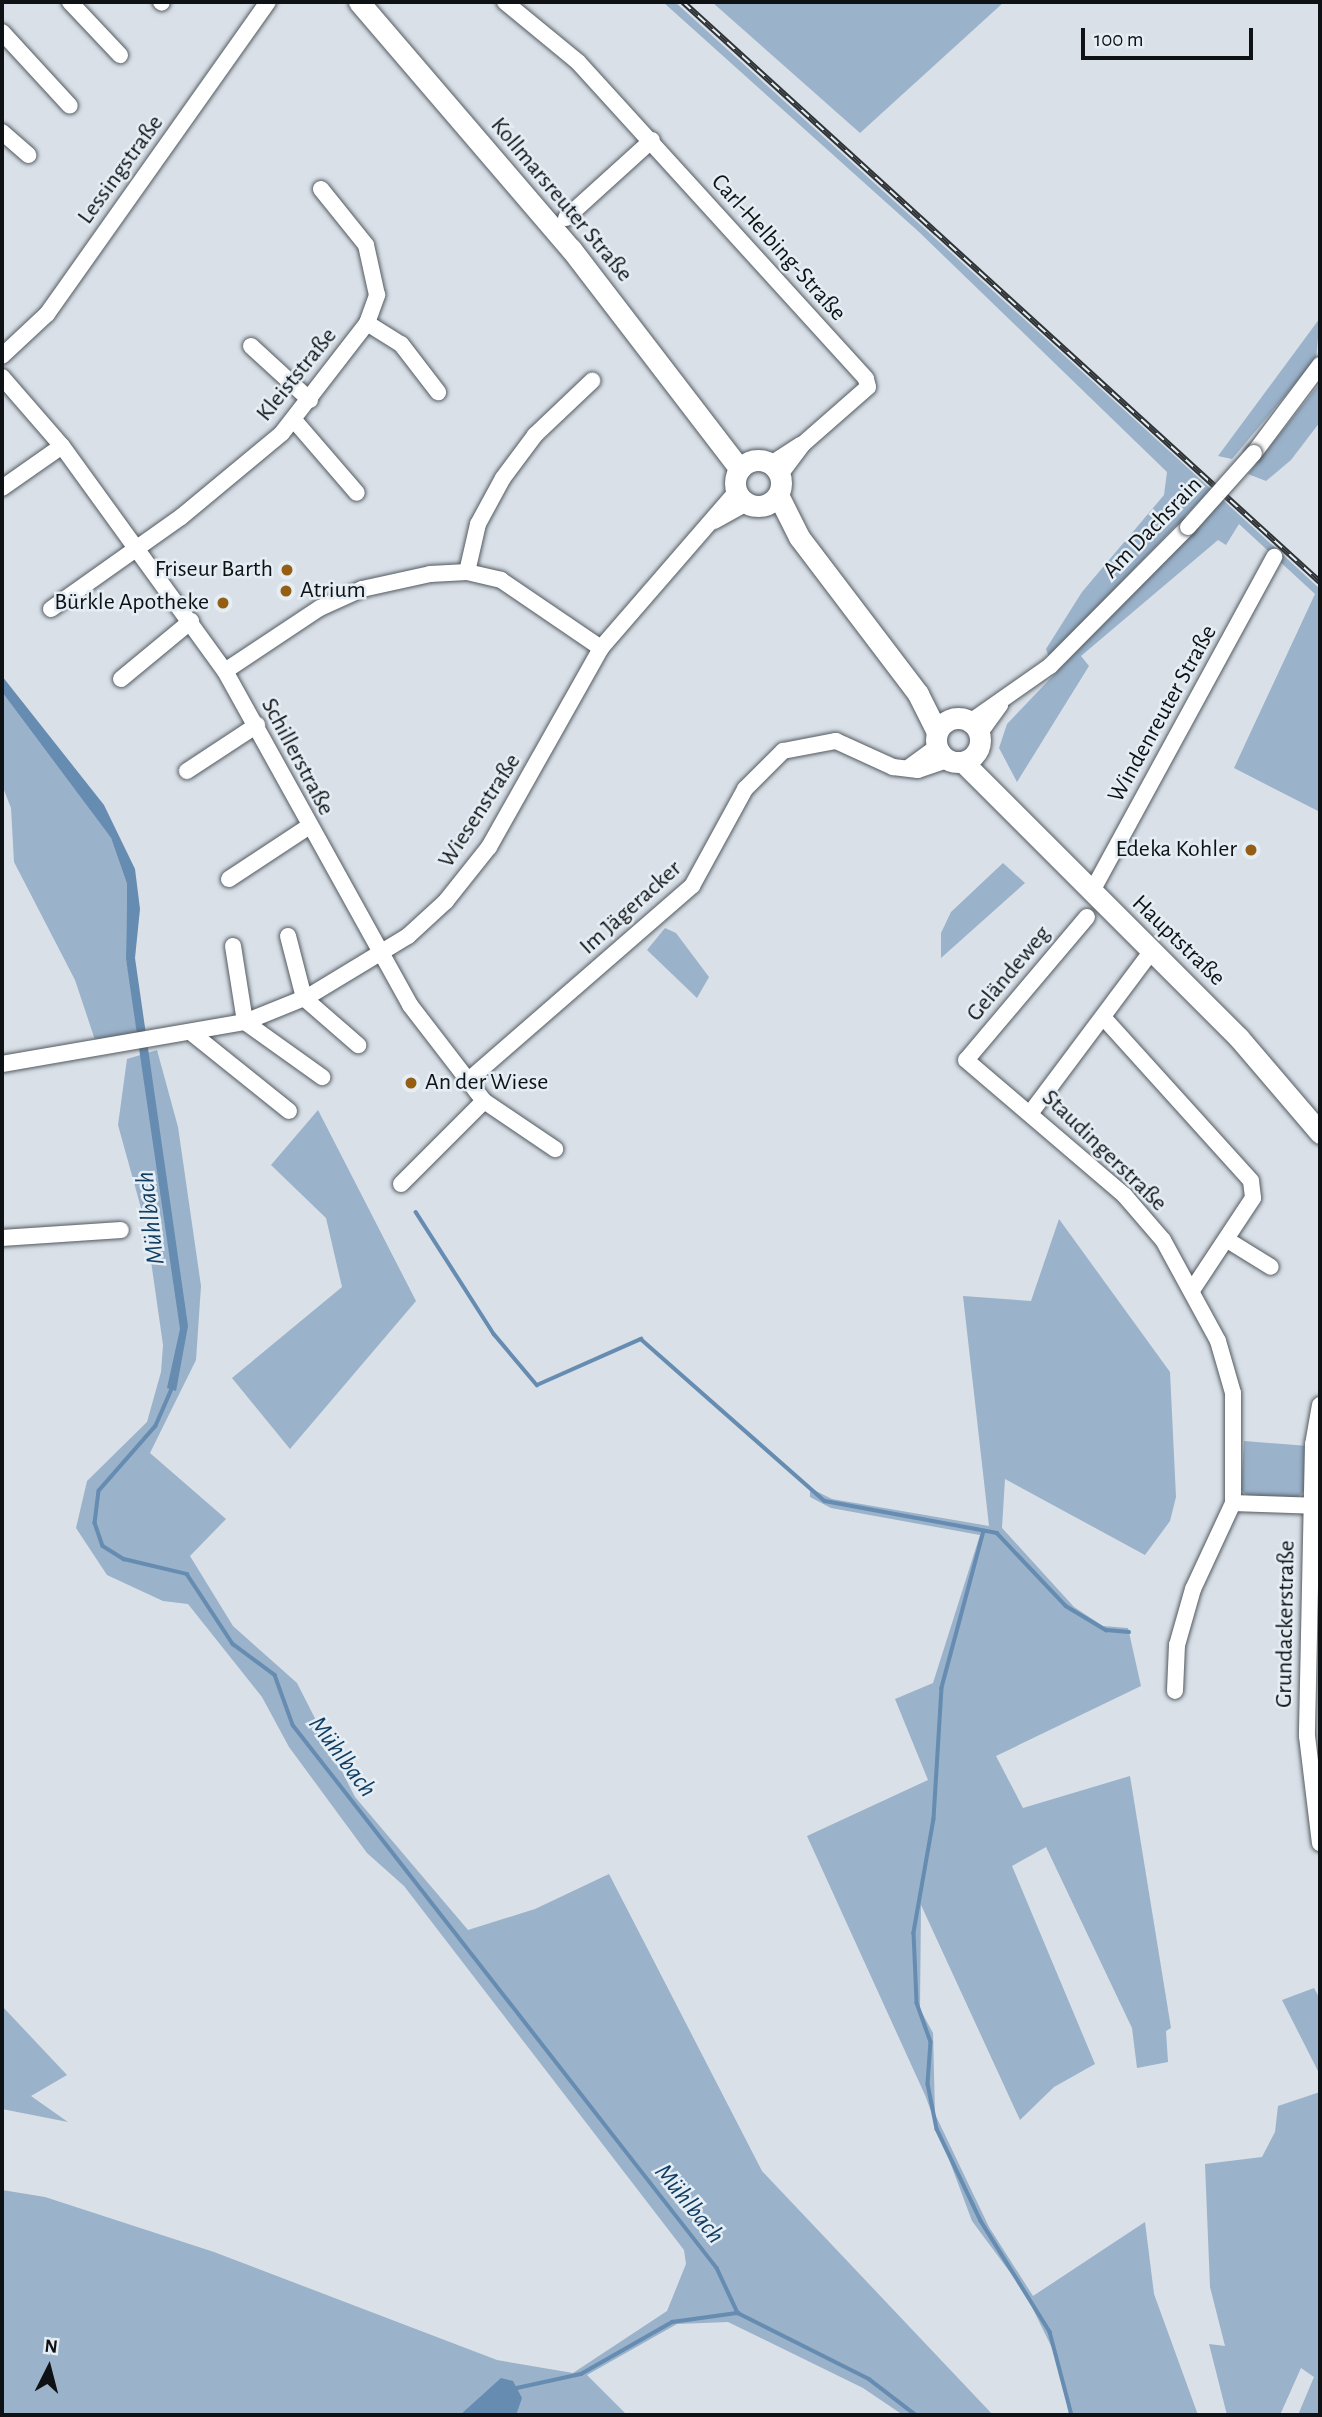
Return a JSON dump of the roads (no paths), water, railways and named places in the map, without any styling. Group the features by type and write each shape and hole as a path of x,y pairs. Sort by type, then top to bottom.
{"main road":[{"name":"Kollmarsreuter Straße","path":"359,2 571,249 718,435 745,465"},
{"path":"774,484 741,497 745,465 774,484 794,530 958,741"},
{"name":"Hauptstraße","path":"958,741 997,790 1091,892 1239,1038 1320,1133"}],"street":[{"path":"70,2 120,55"},
{"name":"Lessingstraße","path":"2,356 47,314 268,2"},
{"name":"Carl-Helbing-Straße","path":"505,2 578,62 652,140 867,387 803,444 774,484"},
{"path":"2,32 70,106"},
{"path":"2,132 27,155"},
{"path":"566,218 652,140"},
{"name":"Kleiststraße","path":"51,609 221,486 294,420 367,323 377,295 366,244 321,189"},
{"path":"367,323 401,344 438,392"},
{"path":"251,346 310,400"},
{"name":"Am Dachsrain","path":"958,741 1050,666 1188,527 1254,453 1320,365"},
{"name":"Schillerstraße","path":"2,377 62,446 138,545 225,671 257,726 308,827 380,956 411,1005 471,1078 484,1101 555,1150"},
{"path":"467,572 478,524 503,478 535,435 592,382"},
{"path":"294,420 357,493"},
{"path":"2,488 62,446"},
{"name":"Wiesenstraße","path":"2,1064 135,1046 245,1022 304,998 380,956 446,901 480,860 601,648 709,524 741,497"},
{"name":"Windenreuter Straße","path":"1091,892 1274,558"},
{"path":"225,671 320,608 362,589 467,572 513,585 601,648"},
{"path":"121,679 191,621"},
{"path":"187,771 257,726"},
{"name":"Im Jägeracker","path":"471,1078 692,886 745,789 771,759 798,744 836,741 908,768 958,741"},
{"path":"229,879 308,827"},
{"name":"Geländeweg","path":"966,1060 1087,917"},
{"path":"288,936 304,998 358,1045"},
{"path":"233,946 245,1022 322,1077"},
{"path":"1032,1111 1151,952"},
{"path":"1102,1017 1251,1181 1253,1198 1229,1241 1192,1290"},
{"path":"194,1034 289,1111"},
{"name":"Staudingerstraße","path":"966,1060 1032,1111 1133,1205 1192,1290 1233,1393 1233,1503 1193,1589 1177,1645 1175,1691"},
{"path":"401,1184 484,1101"},
{"path":"2,1238 121,1230"},
{"path":"1229,1241 1271,1267"},
{"name":"Grundackerstraße","path":"1320,1405 1313,1739 1320,1843"},
{"path":"1233,1503 1316,1506"}],"waterway":[{"path":"416,1212 494,1334 537,1385 641,1339 825,1501 997,1533 1066,1606 1106,1630 1129,1632"},
{"name":"Mühlbach","path":"173,1387 156,1426 99,1491 95,1523 103,1546 124,1559 187,1574 233,1644 275,1675 293,1725 717,2268 738,2313 869,2379 916,2415"},
{"path":"984,1531 942,1688 934,1819 914,1933 917,2003 931,2042 928,2084 937,2129 981,2221 1050,2332 1072,2415"},
{"path":"517,2388 581,2374 672,2322 738,2313"}],"railway":[{"path":"683,2 1320,582"}],"place":[{"name":"Friseur Barth","path":"287,570"},
{"name":"Atrium","path":"286,591"},
{"name":"Bürkle Apotheke","path":"223,603"},
{"name":"Edeka Kohler","path":"1251,850"},
{"name":"An der Wiese","path":"411,1083"}]}
